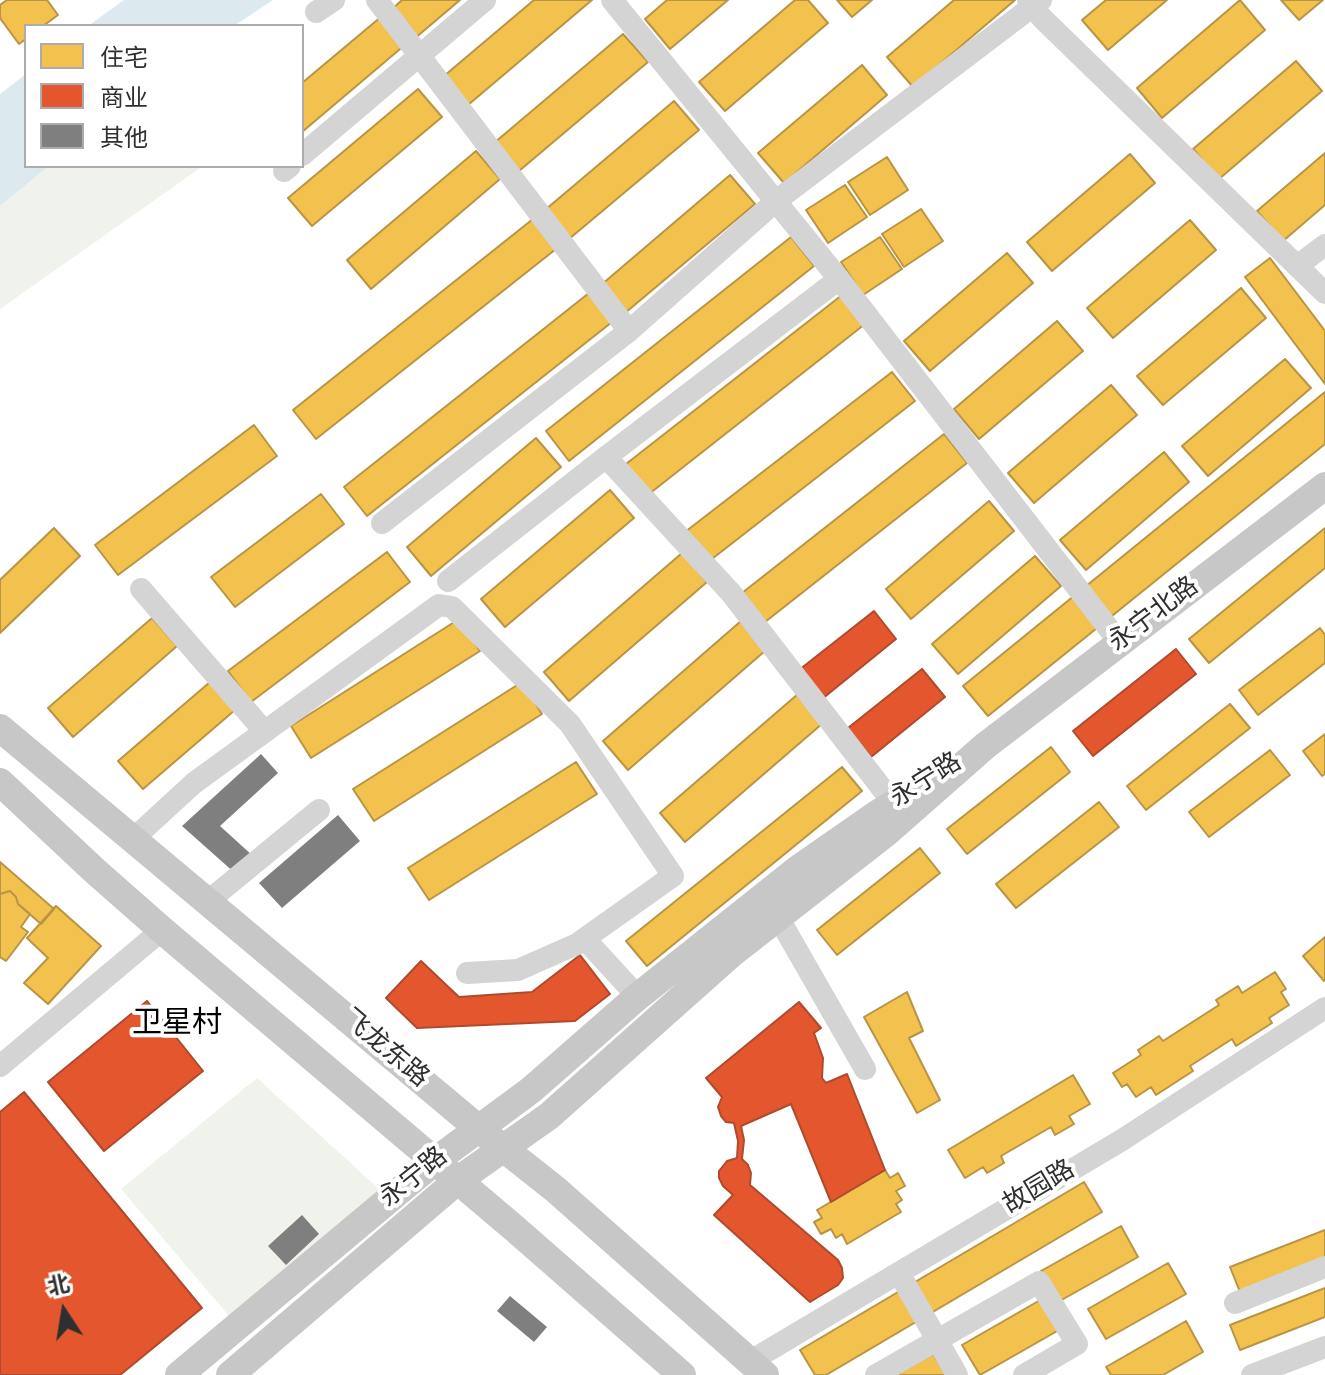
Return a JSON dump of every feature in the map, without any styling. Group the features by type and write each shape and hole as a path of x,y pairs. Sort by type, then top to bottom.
{"main road":[{"name":"永宁北路","path":"985,746 1325,486"},
{"name":"飞龙东路","path":"0,728 479,1129 555,1189 757,1368"},
{"name":"永宁路","path":"179,1375 435,1161 531,1090 638,997 798,869 985,746"},
{"name":"永宁路","path":"230,1375 457,1181 549,1116 731,954 886,833 985,746"},
{"name":"飞龙东路","path":"0,782 162,930 514,1228 682,1375"}],"street":[{"path":"377,0 629,331"},
{"path":"304,153 485,0"},
{"path":"612,0 839,279 1120,643"},
{"path":"382,523 629,331 776,201 1034,2 1042,18 1325,293"},
{"path":"1297,266 1325,245"},
{"path":"448,581 839,279"},
{"path":"606,457 731,593 894,804"},
{"path":"141,589 265,732"},
{"path":"133,839 194,783 439,605 452,607 570,724 673,876 577,944 518,970 467,973"},
{"path":"207,902 319,810"},
{"path":"778,917 865,1069"},
{"path":"0,1066 162,930"},
{"path":"585,939 638,997"},
{"name":"故园路","path":"757,1368 899,1273 1122,1140 1325,1008"},
{"path":"1235,1303 1325,1267"},
{"path":"899,1273 957,1375"},
{"path":"876,1375 1039,1282 1077,1344 1024,1375"},
{"path":"1252,1375 1325,1347"}],"shaded area":[{"path":"124,0 273,0 237,24 91,24"},
{"path":"24,76 24,168 47,168 0,206 0,94"},
{"path":"47,168 200,168 0,309 0,206"},
{"path":"257,1078 378,1188 378,1202 229,1316 121,1189"}],"building: 住宅":[{"path":"7,0 47,0 58,15 46,24 24,24 24,40 19,44 0,18 0,5"},
{"path":"402,0 460,0 414,39 390,11"},
{"path":"534,0 592,0 468,105 444,76"},
{"path":"667,0 728,0 670,49 645,19"},
{"path":"795,0 808,0 828,23 725,111 699,82"},
{"path":"837,0 872,0 852,17"},
{"path":"954,0 1015,0 913,87 887,57"},
{"path":"1106,0 1167,0 1108,50 1082,20"},
{"path":"1240,0 1265,30 1162,118 1137,88"},
{"path":"1281,0 1323,0 1299,20"},
{"path":"382,16 406,44 304,130 304,81"},
{"path":"623,34 648,62 519,171 494,143"},
{"path":"1296,61 1322,91 1219,179 1193,149"},
{"path":"862,65 887,95 784,183 758,153"},
{"path":"418,89 442,117 312,226 288,198"},
{"path":"674,101 699,130 569,239 545,210"},
{"path":"476,151 500,179 371,289 347,260"},
{"path":"1325,153 1325,205 1283,241 1257,211"},
{"path":"1130,154 1155,183 1052,271 1027,242"},
{"path":"887,157 908,190 870,215 848,182"},
{"path":"730,175 755,204 625,313 601,285"},
{"path":"845,185 867,217 828,243 806,210"},
{"path":"921,209 943,241 904,267 882,234"},
{"path":"538,215 561,245 316,439 293,410"},
{"path":"1190,220 1216,250 1113,338 1087,308"},
{"path":"791,237 814,266 569,461 546,431"},
{"path":"880,237 902,269 863,295 841,262"},
{"path":"1007,253 1033,283 930,371 904,341"},
{"path":"1270,258 1325,331 1325,384 1245,277"},
{"path":"1241,288 1266,318 1163,405 1137,376"},
{"path":"589,293 612,322 367,516 344,487"},
{"path":"842,295 865,324 649,494 626,464"},
{"path":"1057,321 1083,351 979,439 954,409"},
{"path":"1285,359 1311,388 1208,476 1182,446"},
{"path":"892,372 915,401 708,562 685,532"},
{"path":"1111,385 1137,415 1034,503 1008,473"},
{"path":"1325,392 1325,444 988,716 963,686"},
{"path":"254,425 277,456 118,575 95,545"},
{"path":"944,434 967,463 765,622 742,593"},
{"path":"536,438 561,467 431,576 407,547"},
{"path":"1164,452 1189,482 1086,570 1060,540"},
{"path":"610,490 634,518 505,627 481,599"},
{"path":"321,494 344,524 235,607 211,577"},
{"path":"989,501 1014,531 911,619 886,589"},
{"path":"54,528 80,556 0,633 0,580"},
{"path":"1325,528 1325,568 1209,663 1189,639"},
{"path":"387,552 410,582 251,702 228,671"},
{"path":"682,553 707,582 569,701 544,672"},
{"path":"1035,556 1061,586 958,674 932,644"},
{"path":"152,618 177,646 73,737 48,708"},
{"path":"459,619 480,651 311,758 291,726"},
{"path":"741,621 766,650 628,770 603,741"},
{"path":"1320,628 1325,635 1325,663 1258,715 1239,690"},
{"path":"210,682 235,710 143,789 118,761"},
{"path":"522,682 542,714 374,821 353,789"},
{"path":"798,694 823,723 685,842 660,813"},
{"path":"1230,704 1250,728 1146,810 1127,786"},
{"path":"1325,734 1325,774 1322,776 1303,751"},
{"path":"1051,747 1070,772 967,854 947,829"},
{"path":"1270,750 1290,775 1209,837 1189,812"},
{"path":"576,762 597,794 429,900 408,868"},
{"path":"842,767 862,791 647,966 626,941"},
{"path":"1099,802 1119,827 1016,908 996,884"},
{"path":"920,848 940,873 837,955 817,930"},
{"path":"0,862 54,909 41,924 18,904 10,891 0,894"},
{"path":"10,891 18,904 30,914 21,927 28,932 6,961 0,957 0,894"},
{"path":"56,906 101,946 48,1004 24,983 48,958 27,938"},
{"path":"1325,937 1325,980 1324,981 1303,956"},
{"path":"1275,972 1286,989 1281,992 1289,1005 1269,1018 1272,1023 1236,1046 1232,1039 1190,1066 1193,1071 1156,1095 1151,1087 1136,1097 1127,1084 1122,1087 1113,1073 1141,1055 1138,1050 1159,1036 1163,1041 1219,1005 1216,1000 1238,986 1242,993"},
{"path":"907,992 923,1031 909,1038 940,1100 917,1113 864,1017"},
{"path":"1073,1075 1090,1104 1069,1116 1074,1124 1055,1135 1051,1127 1001,1156 1004,1163 987,1173 983,1167 965,1178 948,1150"},
{"path":"885,1170 890,1178 898,1173 905,1186 896,1191 902,1200 896,1204 901,1212 847,1244 842,1234 836,1238 831,1229 821,1234 814,1222 822,1218 817,1210"},
{"path":"1084,1182 1102,1212 826,1375 815,1375 800,1350"},
{"path":"1121,1226 1138,1257 1058,1302 1041,1271"},
{"path":"1325,1230 1325,1259 1240,1292 1230,1267"},
{"path":"1168,1263 1186,1294 1106,1339 1088,1309"},
{"path":"1325,1288 1325,1317 1240,1350 1230,1325"},
{"path":"1042,1299 1059,1330 980,1375 962,1345"},
{"path":"1186,1321 1203,1352 1163,1375 1111,1375 1106,1367"},
{"path":"933,1354 946,1375 896,1375"}],"building: 商业":[{"path":"874,611 896,639 822,699 799,670"},
{"path":"1176,649 1196,674 1093,756 1073,731"},
{"path":"922,669 945,697 871,757 848,728"},
{"path":"580,955 610,994 575,1021 417,1028 386,998 421,961 459,997 532,992"},
{"path":"147,1001 203,1071 104,1151 48,1082"},
{"path":"799,1002 821,1028 814,1033 823,1058 822,1078 826,1083 847,1074 885,1170 831,1202 791,1104 741,1126 744,1140 742,1159 751,1173 750,1185 838,1260 842,1268 843,1278 838,1285 810,1302 714,1215 733,1195 723,1186 719,1171 727,1161 737,1158 738,1141 734,1123 726,1122 721,1116 718,1107 722,1097 706,1078"},
{"path":"24,1092 202,1308 120,1375 0,1375 0,1112"}],"building: 其他":[{"path":"261,754 278,773 220,826 253,856 236,874 182,826"},
{"path":"338,815 360,841 282,908 259,883"},
{"path":"302,1215 319,1234 286,1265 268,1246"},
{"path":"510,1296 547,1327 534,1342 497,1311"}],"district":[{"name":"卫星村","path":"177,1026"}]}
